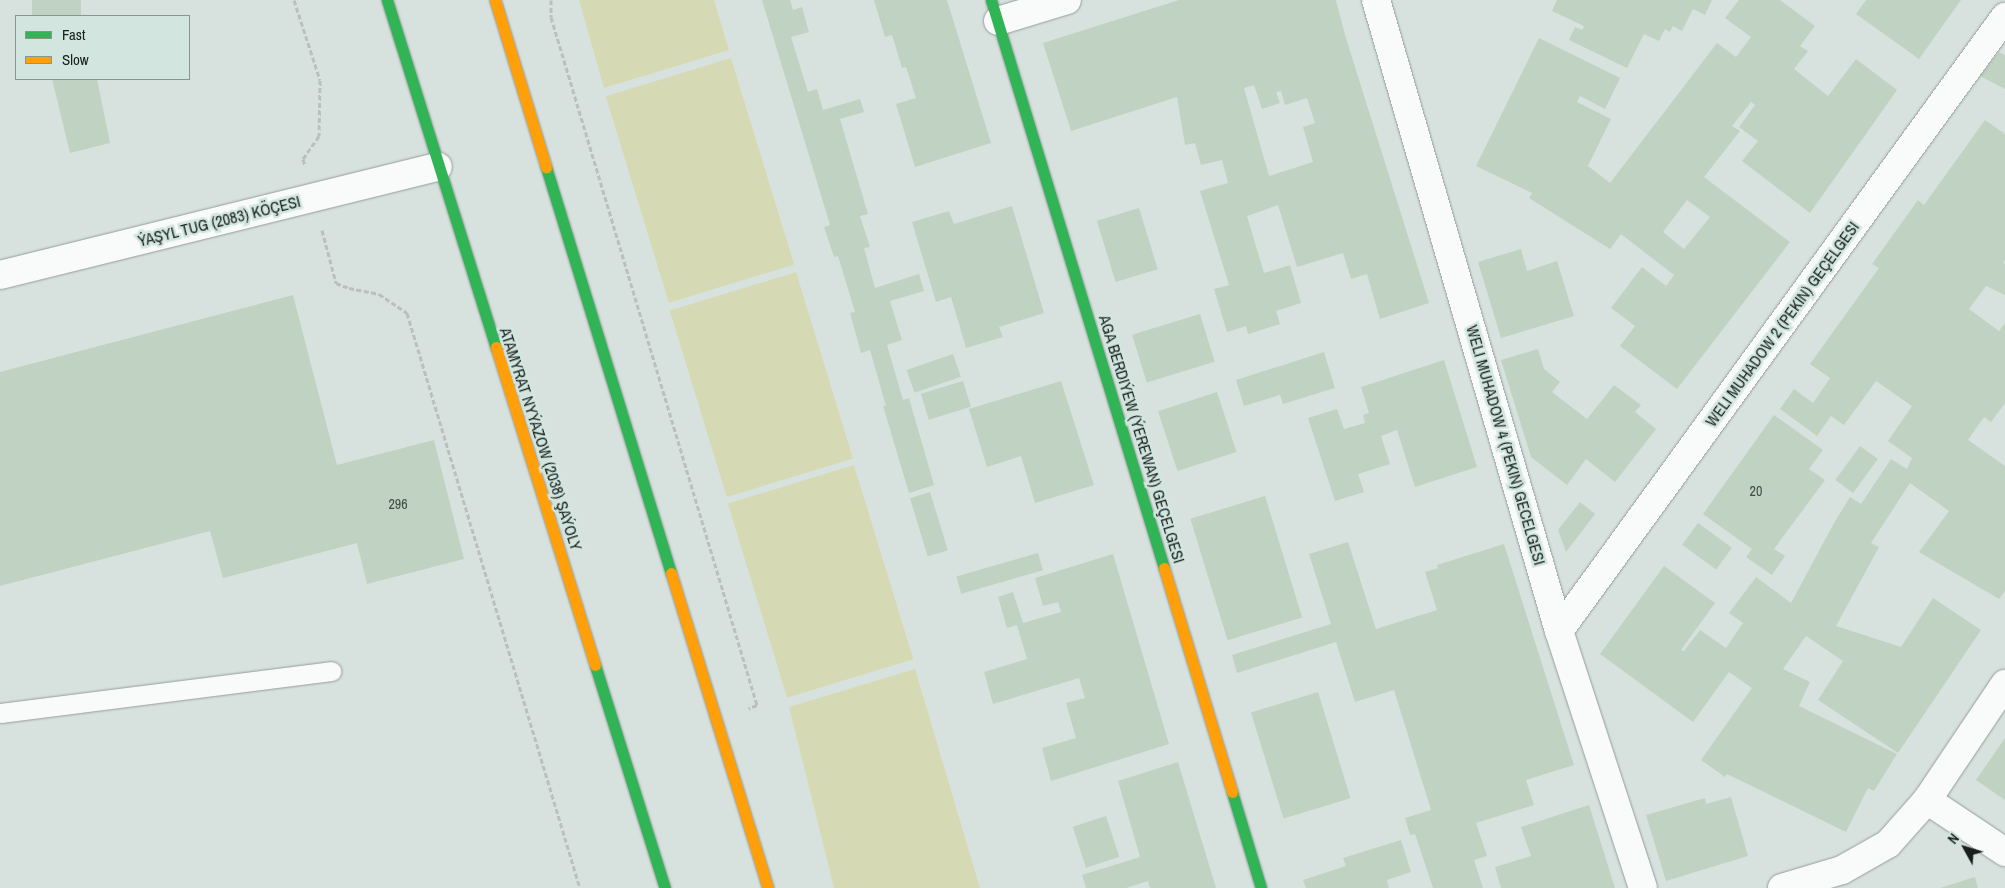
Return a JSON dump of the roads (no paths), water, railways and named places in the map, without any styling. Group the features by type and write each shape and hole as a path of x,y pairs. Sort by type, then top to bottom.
{"main road":[{"name":"ATAMYRAT NYÝAZOW (2038) ŞAÝOLY","path":"387,0 665,888"},
{"path":"495,0 768,888"},
{"name":"AGA BERDIÝEW (ÝEREWAN) GEÇELGESI","path":"995,10 1261,888"}],"street":[{"path":"995,10 1068,0"},
{"name":"WELI MUHADOW 4 (PEKIN) GECELGESI","path":"1376,0 1560,630 1643,888"},
{"name":"WELI MUHADOW 2 (PEKIN) GEÇELGESI","path":"1560,630 2005,17"},
{"name":"ÝAŞYL TUG (2083) KÖÇESI","path":"0,275 438,167"},
{"path":"1782,888 1842,870 1888,844 1927,800 2005,684"},
{"path":"1927,800 2005,852"}],"lane":[{"path":"0,714 331,671"}]}
